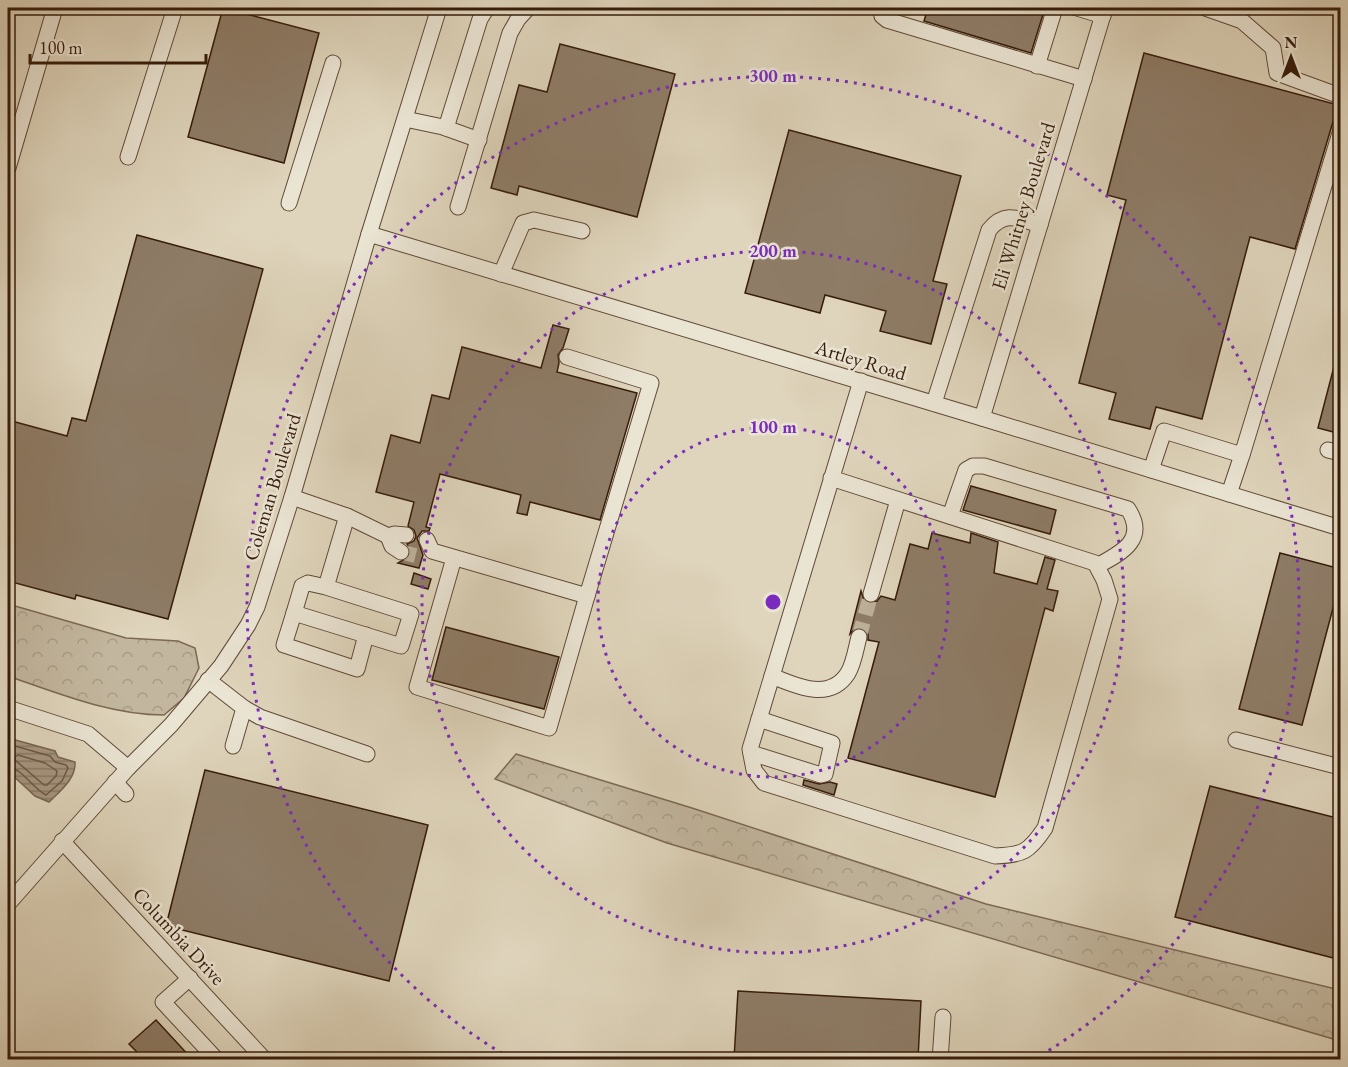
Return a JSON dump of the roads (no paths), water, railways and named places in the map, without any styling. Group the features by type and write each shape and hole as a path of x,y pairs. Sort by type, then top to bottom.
{"street":[{"path":"8,168 55,8"},
{"path":"128,157 175,8"},
{"name":"Coleman Boulevard","path":"8,904 115,782 171,725 231,650 257,607 439,8"},
{"path":"447,128 480,19 487,8"},
{"path":"458,207 510,33 528,8"},
{"path":"884,8 882,16 886,20 1084,79"},
{"path":"1037,66 1055,8"},
{"path":"1077,8 1104,12"},
{"path":"1205,8 1242,21 1273,48 1277,74 1341,96"},
{"name":"Eli Whitney Boulevard","path":"982,418 1104,12"},
{"path":"289,203 333,63"},
{"path":"405,119 447,128 479,140"},
{"path":"1229,494 1341,133"},
{"path":"934,403 989,230 996,221 1004,217 1040,225"},
{"path":"501,274 523,223 534,219 582,231"},
{"name":"Artley Road","path":"369,234 934,403 1341,528"},
{"path":"454,558 417,687 549,728 651,383 567,357"},
{"path":"831,478 1095,563 1097,566 1110,599 1045,828 1029,849 1018,855 995,856 764,783 754,770 750,749 831,478 861,381"},
{"path":"1151,470 1164,431 1242,455"},
{"path":"950,516 966,470 973,466 984,466 1128,509 1133,516 1136,528 1134,539 1123,551 1097,566"},
{"path":"292,497 347,516 388,536 394,534 404,543"},
{"path":"871,594 898,500"},
{"path":"326,587 347,516"},
{"path":"426,550 587,596"},
{"path":"294,613 366,635 401,646 411,614 308,582 302,586 284,645 357,669 366,635"},
{"path":"772,676 800,688 826,689 838,683 848,673 859,637"},
{"path":"208,680 244,708 260,717 367,754"},
{"path":"8,708 88,734 128,768"},
{"path":"232,746 244,708"},
{"path":"751,753 825,774 832,743 759,719"},
{"path":"1236,740 1341,767"},
{"path":"115,782 126,794"},
{"name":"Columbia Drive","path":"62,842 265,1059"},
{"path":"189,978 163,1002 217,1059"},
{"path":"940,1059 943,1017"}],"water":[{"path":"8,738 55,751 58,757 75,762 70,779 49,802 35,796 8,771"}],"tunnel":[{"path":"401,552 422,557"},
{"path":"859,637 871,594"}]}
